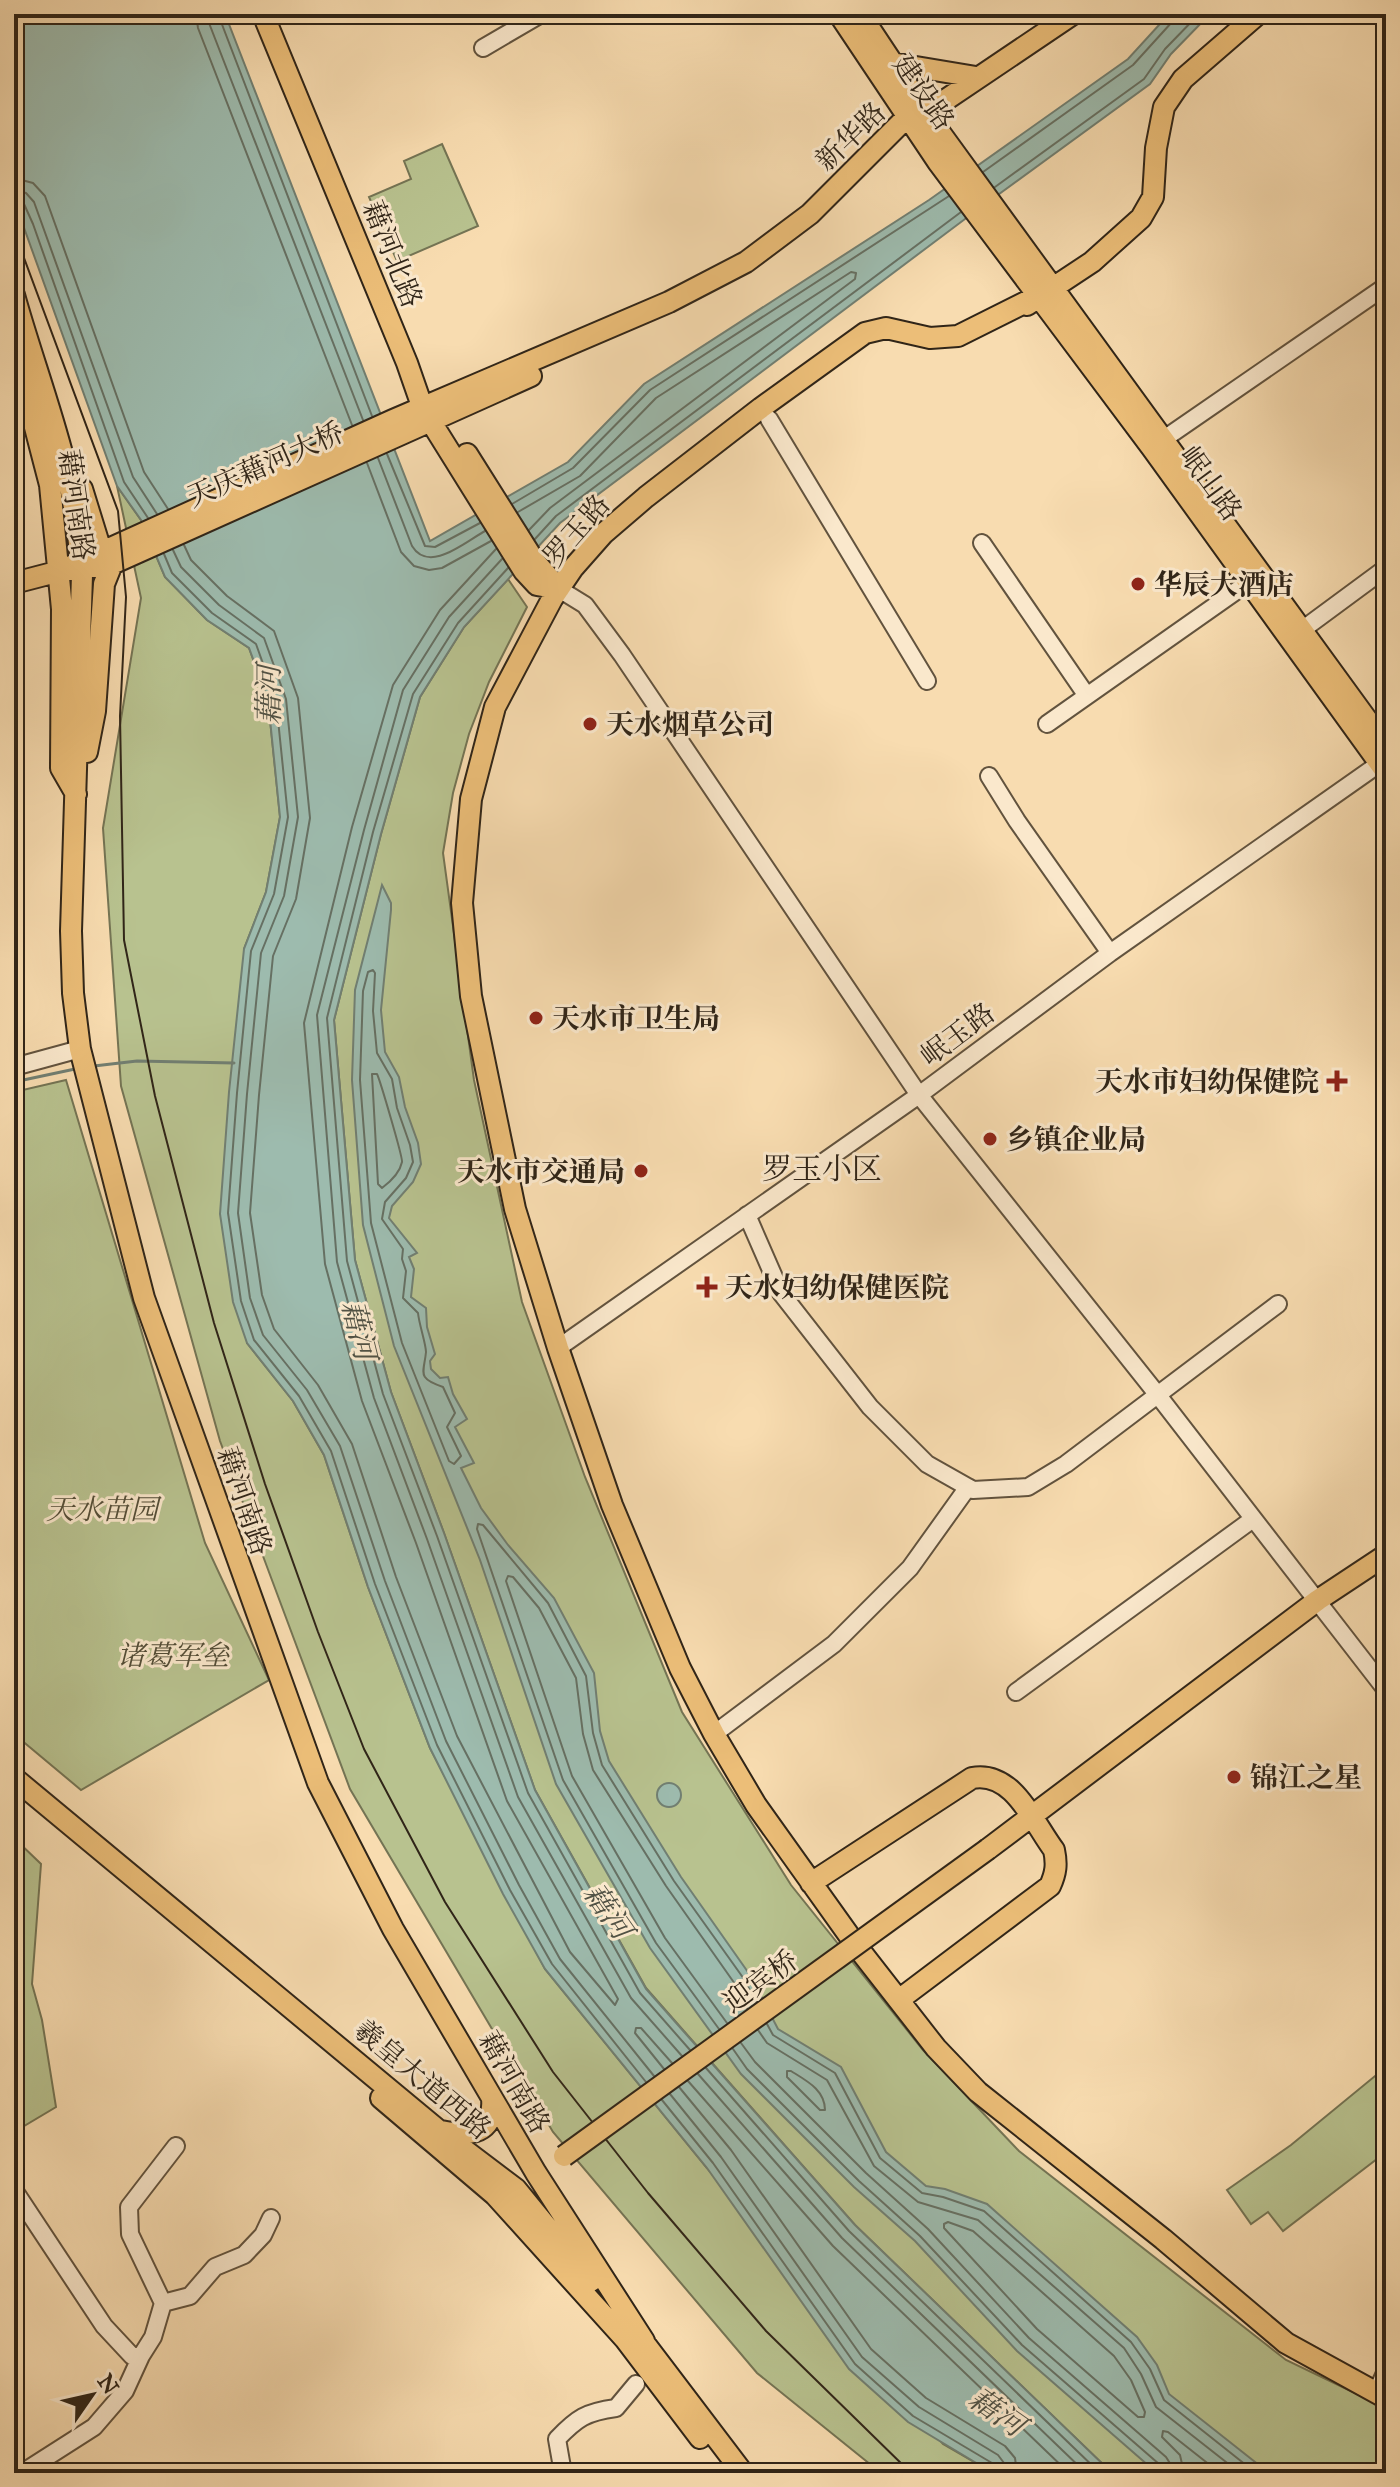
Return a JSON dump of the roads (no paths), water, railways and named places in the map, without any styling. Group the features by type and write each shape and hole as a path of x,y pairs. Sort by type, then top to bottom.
{"main road":[{"name":"藉河北路","path":"263,14 407,363 433,412 529,567 559,589"},
{"name":"藉河北路","path":"276,14 433,412"},
{"name":"建设路","path":"839,14 1045,291"},
{"name":"建设路","path":"860,14 892,63 916,119"},
{"path":"892,63 976,77 1073,14"},
{"name":"罗玉路","path":"559,589 603,534 646,497 865,333 886,328 930,338 958,336 1045,291 1092,262 1141,218 1153,197 1156,148 1164,107 1183,79 1258,14"},
{"name":"新华路","path":"433,412 471,386 669,302 746,262 810,214 916,119 976,77"},
{"name":"罗玉路","path":"559,589 582,574 652,504 849,358 872,344 893,340 940,346 965,343 1011,319 1045,291"},
{"name":"岷山路","path":"1045,291 1164,439 1302,630 1384,760"},
{"name":"岷山路","path":"1045,291 1249,582 1384,760"},
{"name":"藉河南路","path":"14,295 18,321 64,455 80,553"},
{"name":"藉河南路","path":"18,321 38,348 105,549 95,711 76,794"},
{"name":"藉河南路","path":"18,321 17,358 50,485 60,571 61,768 76,794"},
{"name":"天庆藉河大桥","path":"14,583 60,571 105,549 433,412"},
{"name":"藉河南路","path":"82,575 71,931 73,993 80,1049 144,1298 318,1783 393,1929 536,2173 644,2341"},
{"path":"559,589 495,707 471,799 462,903 471,996 515,1209 558,1348 612,1505 680,1668 756,1805 858,1948 936,2048 978,2092 1163,2239 1286,2343 1381,2395"},
{"name":"迎宾桥","path":"516,2189 988,1849 1318,1600 1386,1555"},
{"path":"811,1883 972,1778 982,1776 1002,1781 1011,1789 1054,1850 1057,1863 1050,1886 900,1999"},
{"name":"羲皇大道西路","path":"14,1778 438,2130 516,2189 607,2302 644,2341 743,2473"},
{"name":"羲皇大道西路","path":"14,1794 495,2195 625,2339 728,2473"},
{"path":"438,2130 468,2135 478,2132 491,2118 492,2098"},
{"path":"495,2195 516,2189"}],"street":[{"path":"483,48 541,14"},
{"path":"1164,439 1386,286"},
{"path":"769,419 927,681"},
{"path":"982,543 1087,696"},
{"path":"1302,630 1386,568"},
{"path":"1047,724 1249,582"},
{"path":"559,589 585,605 622,655 919,1095 1157,1394 1386,1690"},
{"name":"岷玉路","path":"558,1348 919,1095 1110,953 1384,760"},
{"path":"989,776 1110,953"},
{"path":"14,1067 80,1049"},
{"path":"747,1215 781,1293 870,1407 927,1464 973,1490 1028,1487 1066,1464 1278,1304"},
{"path":"714,1734 834,1644 910,1568 968,1487"},
{"path":"1016,1692 1253,1519"},
{"path":"22,2473 94,2427 125,2391 153,2337 163,2303 130,2234 129,2207 176,2146"},
{"path":"14,2190 104,2326 132,2356 141,2356"},
{"path":"163,2303 190,2296 215,2267 244,2255 263,2235 271,2218"},
{"path":"1381,2395 1386,2371"},
{"path":"563,2473 557,2439 575,2420 592,2412 616,2408 636,2384"}],"water":[{"name":"藉河","path":"14,14 225,14 430,541 568,462 644,384 929,200 1128,59 1169,14 1210,14 1171,54 1150,84 560,523 464,627 420,697 381,834 334,1020 355,1260 391,1392 535,1790 646,1989 855,2225 1112,2473 993,2473 908,2422 849,2369 707,2168 545,1969 503,1894 430,1748 368,1587 324,1455 293,1401 247,1343 233,1302 220,1214 244,949 266,892 280,817 268,700 249,648 207,620 165,577 141,520 117,486 14,200"},
{"path":"382,885 391,903 381,1010 385,1052 399,1077 421,1164 413,1182 392,1206 389,1218 417,1253 409,1257 414,1269 411,1297 426,1308 427,1327 435,1354 430,1361 431,1369 440,1378 448,1377 453,1394 467,1419 455,1427 474,1463 461,1468 481,1508 554,1598 594,1673 600,1731 609,1761 681,1877 750,1975 778,2029 841,2067 886,2152 926,2186 945,2189 987,2204 1137,2337 1157,2365 1169,2394 1269,2473 1157,2473 1017,2351 915,2241 854,2187 741,2074 650,1948 556,1784 480,1560 394,1346 363,1225 352,1080 355,990"},
{"path":"669,1783 678,1786 681,1795 678,1804 669,1807 660,1804 657,1795 660,1786"}],"waterway":[{"path":"94,1066 137,1061 234,1063"},
{"path":"14,1082 75,1069"}],"tram line":[{"path":"14,231 118,511 126,597 120,716 124,940 155,1096 214,1323 265,1484 364,1749 445,1902 553,2072 648,2193 766,2331 911,2473"}],"place":[{"name":"华辰大酒店","path":"1138,584"},
{"name":"天水烟草公司","path":"590,724"},
{"name":"天水市卫生局","path":"536,1018"},
{"name":"天水市妇幼保健院","path":"1337,1081"},
{"name":"乡镇企业局","path":"990,1139"},
{"name":"天水市交通局","path":"641,1171"},
{"name":"天水妇幼保健医院","path":"707,1287"},
{"name":"锦江之星","path":"1234,1777"}],"district":[{"name":"罗玉小区","path":"822,1169"}],"park label":[{"name":"天水苗园","path":"102,1509"},
{"name":"诸葛军垒","path":"173,1655"}]}
